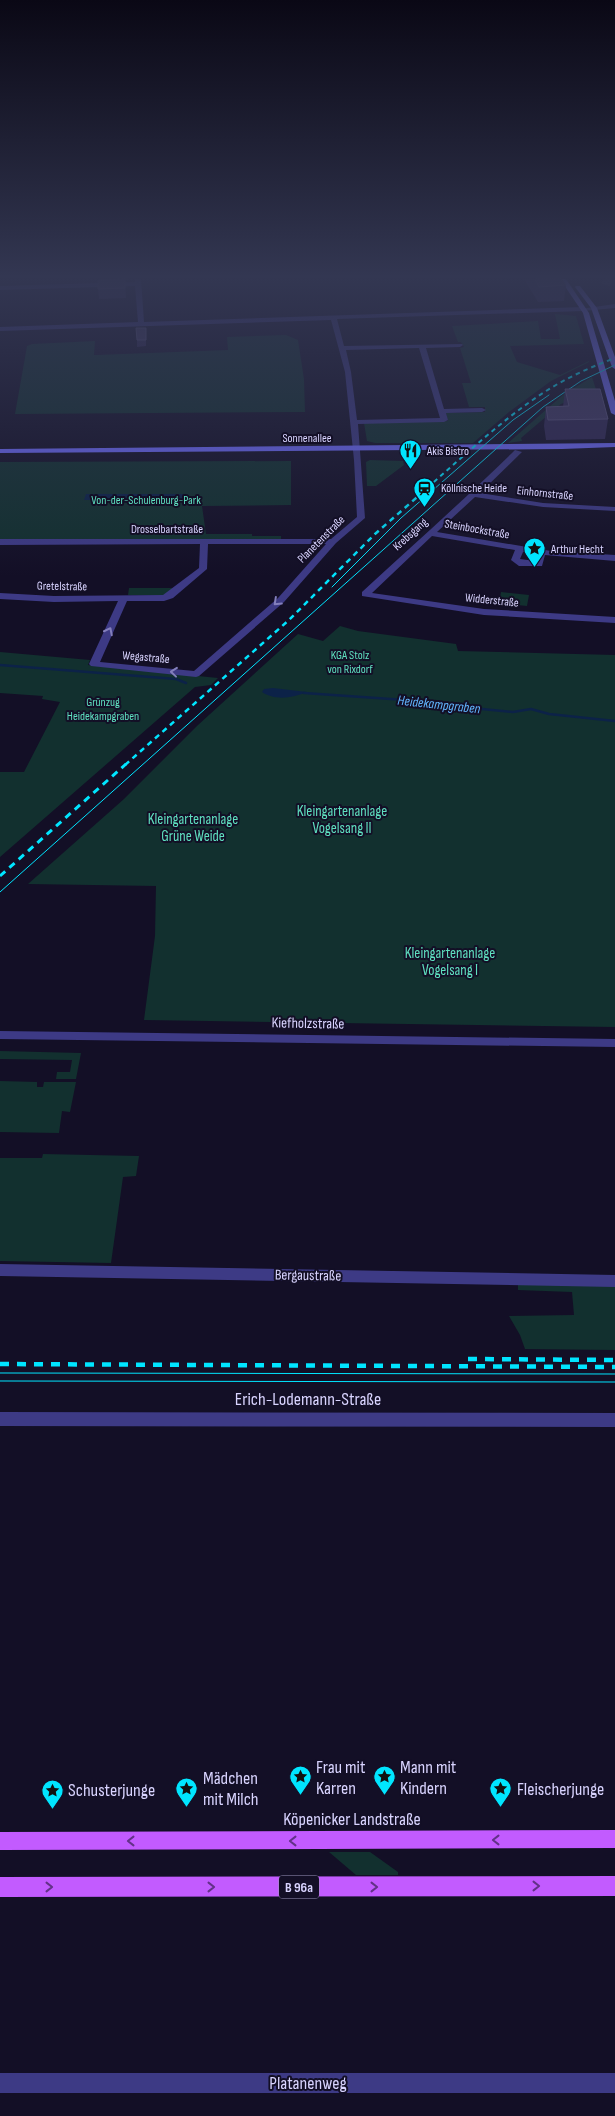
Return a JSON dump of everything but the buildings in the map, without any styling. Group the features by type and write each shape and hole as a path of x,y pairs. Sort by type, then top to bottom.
{"main road":[{"path":"606,378 615,413"},
{"name":"Sonnenallee","path":"0,456 615,445"},
{"name":"Sonnenallee","path":"0,450 615,452"},
{"name":"Köpenicker Landstraße","path":"0,1841 615,1839"},
{"name":"B 96a","path":"0,1887 615,1886"}],"street":[{"name":"Planetenstraße","path":"196,674 281,600 333,541 361,518 357,451 349,378"},
{"path":"353,422 444,420 432,378"},
{"path":"442,411 482,410"},
{"name":"Krebsgang","path":"367,595 366,592 518,452"},
{"name":"Einhornstraße","path":"472,494 543,505 615,509"},
{"name":"Steinbockstraße","path":"430,533 541,553 615,558"},
{"name":"Gretelstraße","path":"0,596 54,599 170,596 203,569 204,541"},
{"name":"Drosselbartstraße","path":"0,542 333,541"},
{"name":"Steinbockstraße","path":"520,548 515,560 519,563 539,564 541,553"},
{"name":"Widderstraße","path":"367,595 484,612 615,620"},
{"name":"Wegastraße","path":"124,598 94,664 196,674"},
{"name":"Kiefholzstraße","path":"0,1034 615,1043"},
{"name":"Bergaustraße","path":"0,1270 615,1281"},
{"name":"Erich-Lodemann-Straße","path":"0,1419 615,1420"},
{"name":"Platanenweg","path":"0,2083 615,2083"}],"green space":[{"path":"21,378 304,379 305,412 15,414"},
{"path":"469,378 558,378 509,412 473,443 375,443 367,441 364,423 448,421 446,413 485,412 485,407 469,407 462,383 471,383"},
{"path":"592,378 600,402 578,397 561,404 521,438 522,441 508,443 564,394"},
{"path":"370,460 403,461 404,465 376,486 367,486 366,462"},
{"name":"Von-der-Schulenburg-Park","path":"291,461 291,505 202,506 206,534 252,534 252,536 281,536 281,539 0,540 0,462"},
{"path":"129,588 175,588 165,595 128,595"},
{"path":"501,592 529,595 527,606 499,603"},
{"path":"340,626 358,631 456,644 458,651 615,655 615,1027 144,1020 155,936 156,886 28,884 124,799 198,725 298,634 323,641"},
{"name":"Grünzug Heidekampgraben","path":"0,652 90,660 88,665 218,678 211,685 195,687 0,857 0,772 24,772 60,702 42,699 43,696 0,693"},
{"path":"0,1051 81,1053 76,1079 56,1079 57,1072 70,1072 72,1060 0,1059"},
{"path":"0,1081 37,1082 37,1087 43,1087 44,1082 76,1082 70,1112 62,1111 59,1133 0,1132"},
{"path":"43,1154 139,1156 136,1176 123,1177 111,1263 0,1261 0,1158 42,1158"},
{"path":"518,1284 615,1286 615,1350 525,1349 520,1335 509,1316 574,1315 572,1292 518,1290"},
{"path":"329,1852 370,1852 398,1872 398,1875 356,1875"}],"water":[{"path":"86,494 185,494 184,500 84,500"},
{"path":"273,688 307,692 296,696 278,698 262,692 264,689"}],"waterway":[{"name":"Heidekampgraben","path":"0,665 176,679 186,683"},
{"name":"Heidekampgraben","path":"304,693 420,701 441,705 513,712 531,709 549,714 615,721"}],"tram line":[{"path":"0,892 543,407 588,378"},
{"path":"332,587 401,518 513,420 549,395"},
{"path":"0,1373 615,1374"},
{"path":"0,1381 615,1382"}],"railway":[{"path":"421,493 497,427 529,402 570,378"},
{"path":"125,765 289,620 375,534 423,492"},
{"path":"0,876 126,764"},
{"path":"468,1359 615,1360"},
{"path":"0,1364 615,1367"}],"place":[{"name":"Akis Bistro","path":"411,470"},
{"name":"Köllnische Heide","path":"425,507"},
{"name":"Arthur Hecht","path":"535,568"},
{"name":"Frau mit Karren","path":"300,1796"},
{"name":"Mann mit Kindern","path":"384,1796"},
{"name":"Mädchen mit Milch","path":"187,1807"},
{"name":"Fleischerjunge","path":"501,1808"},
{"name":"Schusterjunge","path":"52,1809"}],"park label":[{"name":"KGA Stolz von Rixdorf","path":"350,662"},
{"name":"Kleingartenanlage Vogelsang II","path":"342,820"},
{"name":"Kleingartenanlage Grüne Weide","path":"193,828"},
{"name":"Kleingartenanlage Vogelsang I","path":"450,962"}]}
